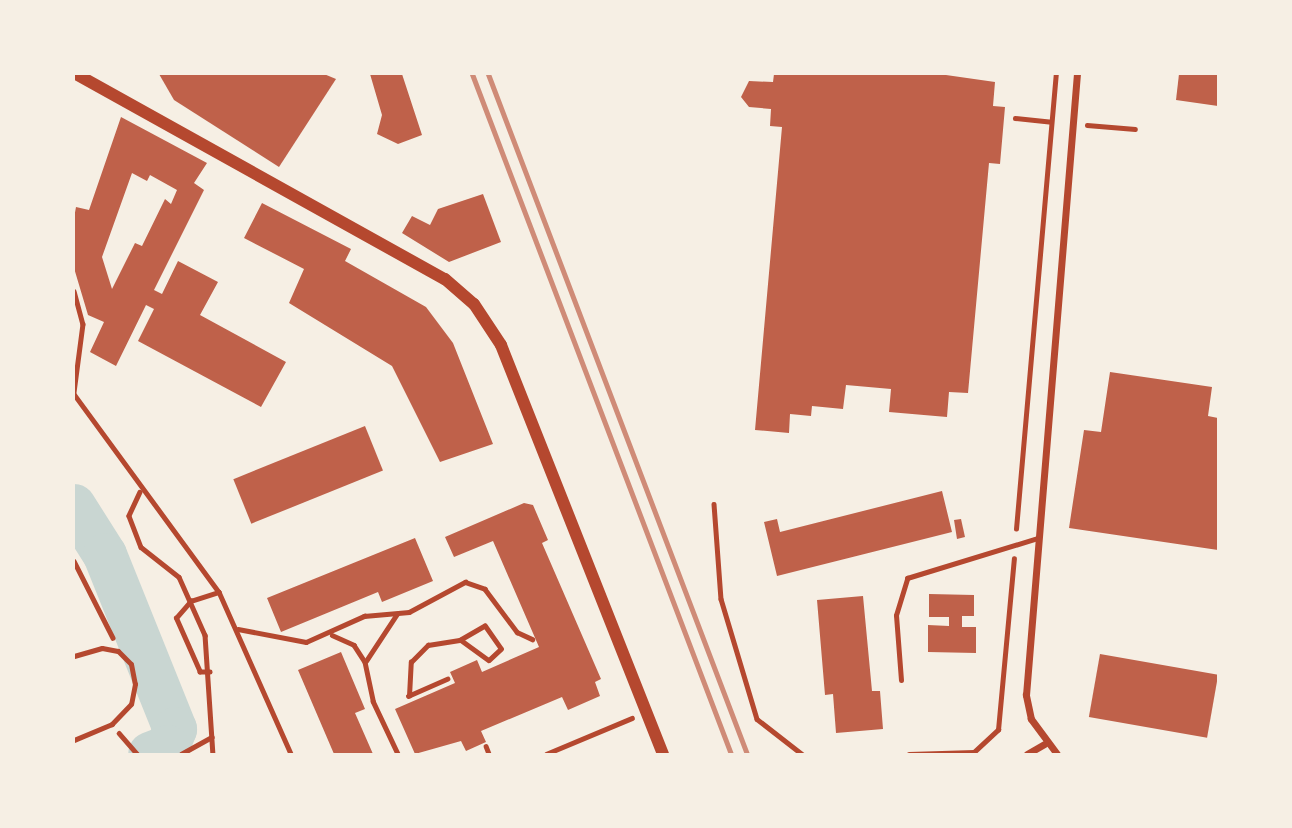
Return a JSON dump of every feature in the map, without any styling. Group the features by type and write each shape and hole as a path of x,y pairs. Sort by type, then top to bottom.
{"street":[{"path":"75,74 445,279 474,304 500,345 663,754"},
{"path":"1058,754 1044,744 1026,695 1077,74"},
{"path":"1027,754 1044,744"}],"lane":[{"path":"901,680 896,615 906,578 1038,538"},
{"path":"74,656 102,648 118,651 131,664 135,684 131,704 112,724 74,740"}],"path":[{"path":"909,754 974,752 998,730 1056,74"},
{"path":"74,291 83,324 74,393 140,492 219,592 238,629 291,754"},
{"path":"140,492 130,502 129,516 141,547 179,577 205,635 210,672 213,754"},
{"path":"715,504 721,598 757,719 802,754"},
{"path":"74,561 118,651"},
{"path":"238,629 288,643 331,635 353,620 397,614 432,603 455,583 476,583 497,600 517,632 532,639"},
{"path":"210,672 200,672 176,618 191,601 219,592"},
{"path":"365,662 397,614"},
{"path":"448,679 409,696 408,674 418,652 461,640 485,626 502,649 489,660 461,640"},
{"path":"331,635 354,645 365,662 373,701 398,754"},
{"path":"546,754 647,712"},
{"path":"112,724 137,754"},
{"path":"181,754 212,737"},
{"path":"486,746 489,754"},
{"path":"283,754 289,748"}],"building":[{"path":"159,74 324,74 336,79 279,167 174,100"},
{"path":"370,74 402,74 422,135 398,144 377,134 382,115"},
{"path":"774,74 939,74 995,82 993,106 1005,107 1000,164 989,163 968,393 949,392 947,417 889,412 891,389 846,385 843,409 812,406 811,416 790,414 789,433 755,430 782,127 770,126 771,109 749,107 741,97 749,81 773,82"},
{"path":"1179,74 1218,74 1218,106 1176,100"},
{"path":"121,117 207,163 194,183 204,190 154,290 162,294 178,261 218,282 200,315 286,362 261,407 138,341 154,309 146,305 116,366 90,352 104,322 88,315 74,268 76,207 89,210","holes":["132,173 147,181 150,175 177,190 171,204 165,199 142,246 135,243 112,289 102,257"]},
{"path":"483,194 501,242 449,262 402,233 412,216 430,225 438,209"},
{"path":"262,203 351,249 345,261 426,307 453,343 493,444 440,462 392,366 289,303 304,269 244,238"},
{"path":"1110,372 1212,387 1208,416 1218,418 1218,550 1069,528 1084,430 1101,432"},
{"path":"365,426 383,471 251,524 233,479"},
{"path":"942,491 952,532 777,576 764,522 777,519 780,532"},
{"path":"524,503 533,505 548,540 542,543 601,679 595,682 600,696 568,710 562,697 481,731 486,742 466,751 461,741 415,754 395,709 455,683 450,672 477,660 482,672 539,647 493,541 454,557 445,537"},
{"path":"961,519 965,537 957,539 954,520"},
{"path":"415,538 433,581 382,602 378,592 281,632 267,598"},
{"path":"929,594 974,595 974,616 962,616 962,627 976,627 976,653 928,652 928,625 949,626 949,617 929,617"},
{"path":"863,596 872,691 880,691 883,729 836,733 833,694 825,695 817,600"},
{"path":"341,652 365,709 355,713 373,754 334,754 298,670"},
{"path":"1100,654 1218,675 1207,738 1089,717"}],"waterway":[{"path":"74,506 105,555 175,729 168,747 150,754"}],"railway":[{"path":"472,74 731,754"},
{"path":"488,74 747,754"}]}
